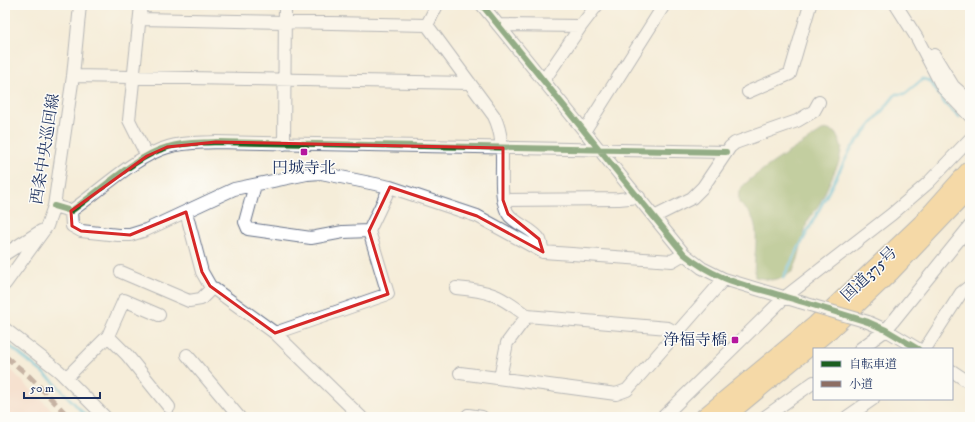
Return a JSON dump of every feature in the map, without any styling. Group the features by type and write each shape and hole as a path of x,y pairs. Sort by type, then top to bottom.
{"highway":[{"name":"国道375号","path":"704,417 816,324 921,224 970,169"},
{"name":"国道375号","path":"725,417 836,324 892,271 970,189"}],"street":[{"name":"西条中央巡回線","path":"5,284 47,226 54,206 73,76 80,5"},
{"path":"141,5 129,120 147,156"},
{"path":"284,144 285,5"},
{"path":"427,25 437,5"},
{"path":"482,5 585,130 684,254 702,268 724,279 868,322 886,330 916,348"},
{"path":"544,80 597,5"},
{"path":"585,130 664,5"},
{"path":"748,92 790,74 810,5"},
{"path":"896,5 912,30 943,88 970,116"},
{"path":"140,19 427,25"},
{"path":"427,25 494,116 500,127 503,148 504,200 508,214 539,239 543,252"},
{"path":"498,25 581,26"},
{"path":"912,30 924,34 953,86 970,101"},
{"path":"73,76 470,83"},
{"path":"654,216 692,198 703,187 726,152 735,143 798,121 814,111 818,102"},
{"path":"663,417 785,297 904,204 928,183 970,139"},
{"path":"71,211 147,156 167,147 192,143 216,142 726,152"},
{"path":"71,211 72,226 81,231 130,235 146,230 234,189 307,174 321,173 390,187 477,216 543,252 672,261 684,254"},
{"path":"255,184 245,222 248,229 311,238 343,232 369,232"},
{"path":"275,333 388,294 369,232 390,187"},
{"path":"504,200 619,200 639,197"},
{"path":"54,206 71,211"},
{"path":"186,212 202,272 212,288 275,333 361,417"},
{"path":"5,254 47,226"},
{"path":"861,348 886,330 970,226"},
{"path":"121,272 189,301 201,299 212,288"},
{"path":"460,373 616,394 628,390 724,279"},
{"path":"926,348 961,293 970,286"},
{"path":"456,288 488,292 506,301 527,316 668,328 677,333"},
{"path":"66,378 108,336 124,300 158,315"},
{"path":"500,378 507,343 527,316"},
{"path":"5,329 66,378 105,417"},
{"path":"108,336 127,355 169,408"},
{"path":"187,355 239,417"},
{"path":"953,372 970,383"},
{"path":"765,417 780,412 813,383"},
{"path":"847,417 872,400"},
{"path":"468,415 482,417"}],"highlighted area":[{"path":"216,142 503,148 503,200 508,214 539,239 543,252 477,216 390,187 369,231 388,294 275,333 210,286 202,272 186,212 130,235 81,231 72,226 70,219 71,211 147,156 167,147"}],"shaded area":[{"path":"5,364 59,417 5,417"}],"green space":[{"path":"825,129 835,132 842,147 839,162 820,203 807,222 798,259 793,271 783,278 771,280 755,277 755,224 750,213 739,203 739,191 753,177 765,168"}],"waterway":[{"path":"783,278 851,149 896,94 905,94 923,79 930,81 945,104 959,117"},
{"path":"5,342 53,381 87,417"}],"marked path":[{"path":"5,356 29,376 69,417"}],"cycle path":[{"path":"482,5 684,254 708,270 732,281 868,322 886,330 916,348"},
{"path":"54,206 71,211 130,166 143,158 168,147 186,143 216,142 726,152"}],"place":[{"name":"円城寺北","path":"304,152"},
{"name":"浄福寺橋","path":"735,340"}]}
